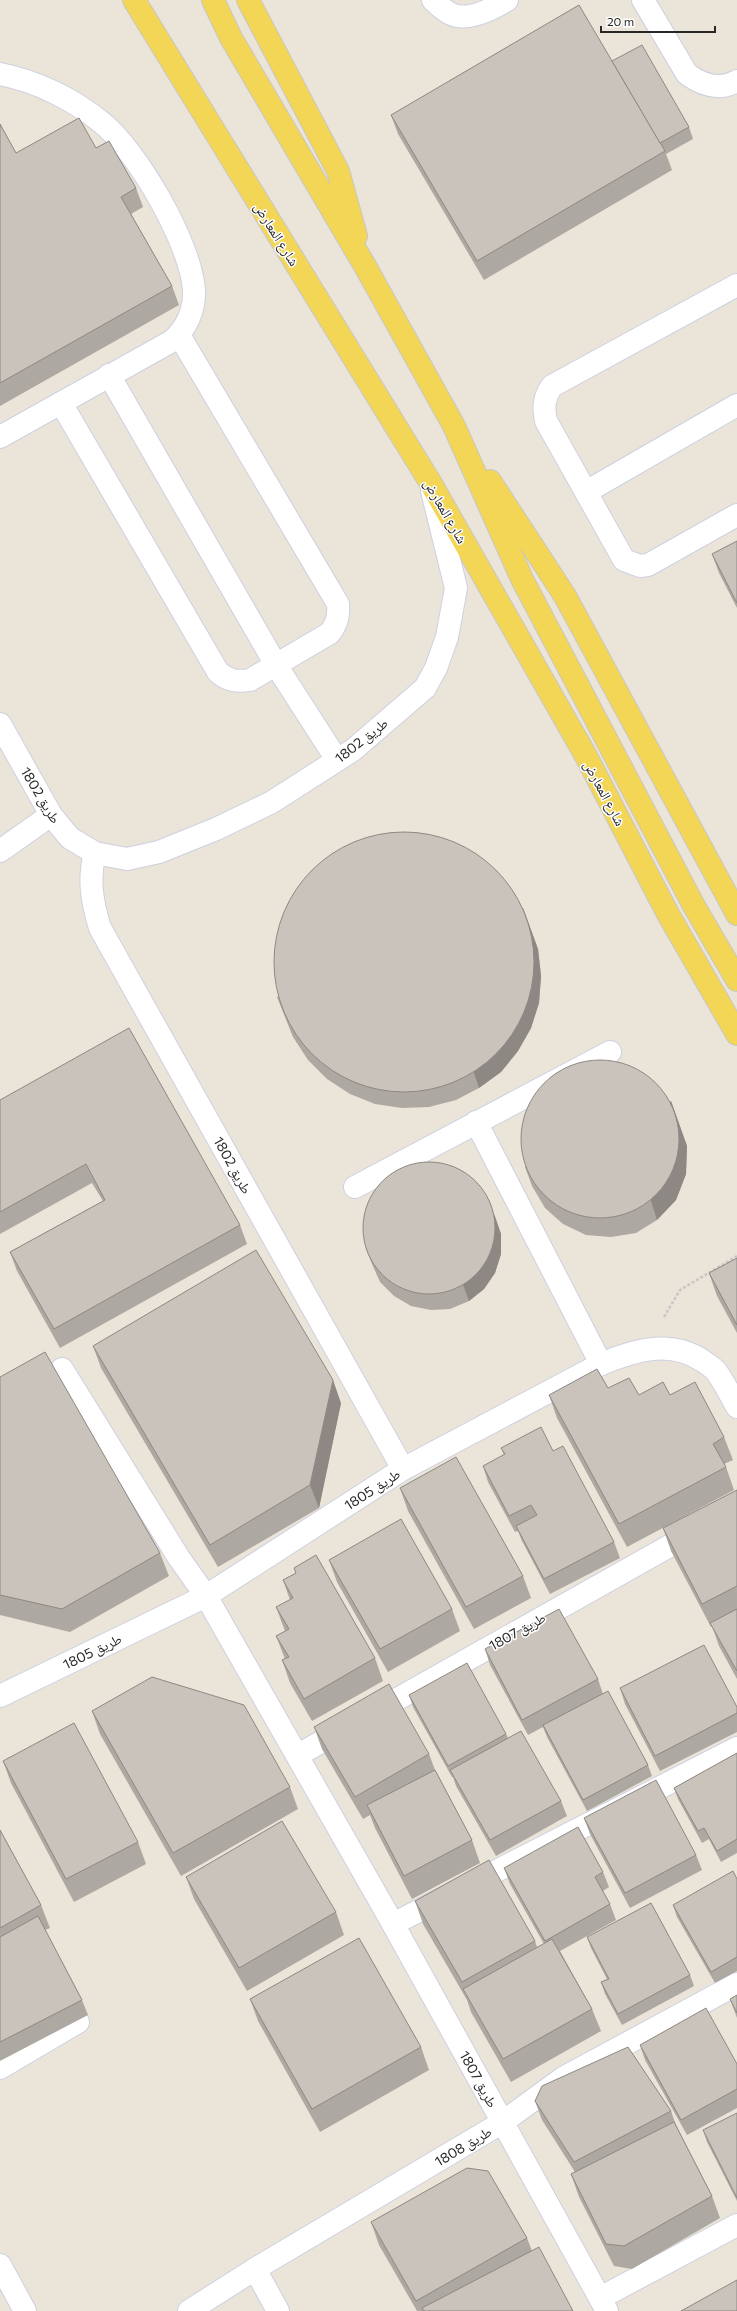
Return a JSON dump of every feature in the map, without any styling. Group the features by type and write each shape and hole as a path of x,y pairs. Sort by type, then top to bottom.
{"main road":[{"name":"شارع المعارض","path":"134,0 430,482 586,756 668,914 737,1034"},
{"name":"شارع المعارض","path":"213,0 231,38 365,266 454,426 522,579 694,906 737,980"},
{"path":"248,0 338,171 365,266"},
{"path":"454,426 565,596 737,914"}],"street":[{"path":"433,0 452,15 471,16 491,10 507,0"},
{"path":"643,0 687,74 698,82 713,87 729,86 737,81"},
{"path":"0,74 39,86 72,102 102,122 127,148 168,215 192,276 194,290 193,304 184,328 179,335 0,437"},
{"path":"737,285 552,386 544,403 546,421 624,560 640,566 656,561 737,514"},
{"path":"60,403 218,672 229,680 250,680 330,633 336,624 339,615 338,604 179,335"},
{"path":"109,375 276,665 337,760"},
{"path":"586,492 737,405"},
{"name":"طريق 1802","path":"0,724 51,815 70,838 95,853 127,859 159,852 216,829 272,802 353,750 425,688 444,647 456,588 430,482"},
{"path":"0,851 51,815"},
{"name":"طريق 1802","path":"95,853 91,869 91,889 94,909 100,928 403,1469"},
{"path":"355,1187 610,1052"},
{"path":"476,1122 601,1364"},
{"name":"طريق 1805","path":"0,1696 206,1596 403,1469 601,1364 646,1348 671,1349 694,1356 715,1370 737,1407"},
{"name":"طريق 1807","path":"62,1369 179,1558 206,1596 393,1924 604,2305 737,2225"},
{"name":"طريق 1807","path":"298,1755 737,1508"},
{"path":"393,1924 737,1748"},
{"name":"طريق 1808","path":"189,2311 255,2269 503,2122 563,2078 737,1984"},
{"path":"0,2068 78,2022"},
{"path":"0,2265 25,2311"},
{"path":"255,2269 278,2311"}],"path":[{"path":"646,1348 680,1290 737,1256"}],"building":[{"path":"579,5 665,151 477,261 391,115"},
{"path":"642,45 689,127 660,143 612,61"},
{"path":"79,118 96,148 109,141 136,188 121,197 172,286 0,383 0,124 16,153"},
{"path":"737,541 737,603 712,554"},
{"path":"391,832 417,832 454,841 487,861 505,879 525,912 532,937 534,962 532,987 525,1012 505,1045 487,1063 454,1083 442,1087 417,1092 391,1092 354,1083 321,1063 303,1045 283,1012 279,1000 274,975 274,949 283,912 303,879 321,861 354,841 366,837"},
{"path":"129,1028 240,1225 54,1329 10,1252 105,1200 86,1164 0,1212 0,1100"},
{"path":"608,1060 623,1063 637,1069 656,1083 666,1095 676,1116 679,1139 676,1162 666,1183 656,1195 644,1205 623,1215 608,1218 592,1218 577,1215 556,1205 544,1195 534,1183 524,1162 522,1154 521,1131 524,1116 534,1095 544,1083 556,1073 577,1063 585,1061"},
{"path":"435,1162 454,1167 466,1173 476,1181 484,1191 490,1203 494,1215 494,1241 490,1253 484,1265 476,1275 466,1283 454,1289 442,1293 423,1294 404,1289 392,1283 382,1275 374,1265 368,1253 364,1241 363,1222 368,1203 374,1191 382,1181 392,1173 404,1167 416,1163"},
{"path":"256,1250 333,1380 310,1485 210,1545 93,1346"},
{"path":"737,1258 737,1325 709,1273"},
{"path":"45,1352 160,1553 62,1609 0,1595 0,1377"},
{"path":"597,1369 608,1388 629,1378 639,1395 663,1382 670,1395 695,1382 724,1437 713,1444 726,1467 619,1524 549,1395"},
{"path":"541,1427 553,1451 563,1446 614,1542 544,1579 516,1526 537,1515 531,1505 509,1516 483,1466 505,1454 501,1448"},
{"path":"456,1457 523,1576 466,1607 400,1488"},
{"path":"737,1490 737,1586 702,1604 663,1528"},
{"path":"401,1519 452,1609 380,1649 329,1560"},
{"path":"316,1555 375,1658 304,1699 282,1660 289,1657 276,1636 289,1629 276,1607 293,1598 283,1580 296,1573 294,1568"},
{"path":"559,1609 598,1679 522,1720 485,1649"},
{"path":"737,1609 737,1671 710,1623"},
{"path":"704,1645 737,1707 737,1713 655,1756 620,1688"},
{"path":"467,1663 506,1734 448,1766 409,1695"},
{"path":"152,1677 244,1705 290,1787 173,1853 92,1711"},
{"path":"389,1684 429,1754 355,1797 314,1727"},
{"path":"608,1691 648,1765 583,1800 543,1725"},
{"path":"74,1723 138,1842 66,1879 3,1761"},
{"path":"521,1731 561,1801 490,1840 450,1770"},
{"path":"737,1753 737,1839 717,1851 704,1828 698,1831 674,1788"},
{"path":"435,1770 472,1840 404,1876 367,1805"},
{"path":"656,1780 696,1855 625,1893 584,1818"},
{"path":"282,1821 336,1912 239,1968 186,1877"},
{"path":"578,1827 603,1872 595,1877 610,1904 545,1941 504,1868"},
{"path":"0,1830 41,1905 0,1928"},
{"path":"489,1860 535,1941 462,1982 415,1901"},
{"path":"733,1871 737,1879 737,1957 711,1972 673,1905"},
{"path":"651,1903 690,1975 618,2014 601,1982 609,1979 587,1937"},
{"path":"38,1916 82,2000 0,2042 0,1937"},
{"path":"359,1938 421,2047 312,2109 250,1999"},
{"path":"552,1939 592,2009 503,2059 463,1989"},
{"path":"737,1995 737,2013 730,1999"},
{"path":"706,2008 737,2064 737,2089 681,2120 640,2045"},
{"path":"628,2047 671,2111 574,2162 535,2101 542,2086"},
{"path":"737,2113 737,2198 703,2130"},
{"path":"674,2122 712,2196 624,2246 606,2244 571,2174"},
{"path":"467,2168 488,2171 527,2238 416,2301 371,2222"},
{"path":"539,2247 573,2311 424,2311 422,2308"},
{"path":"737,2280 737,2311 681,2311"}]}
